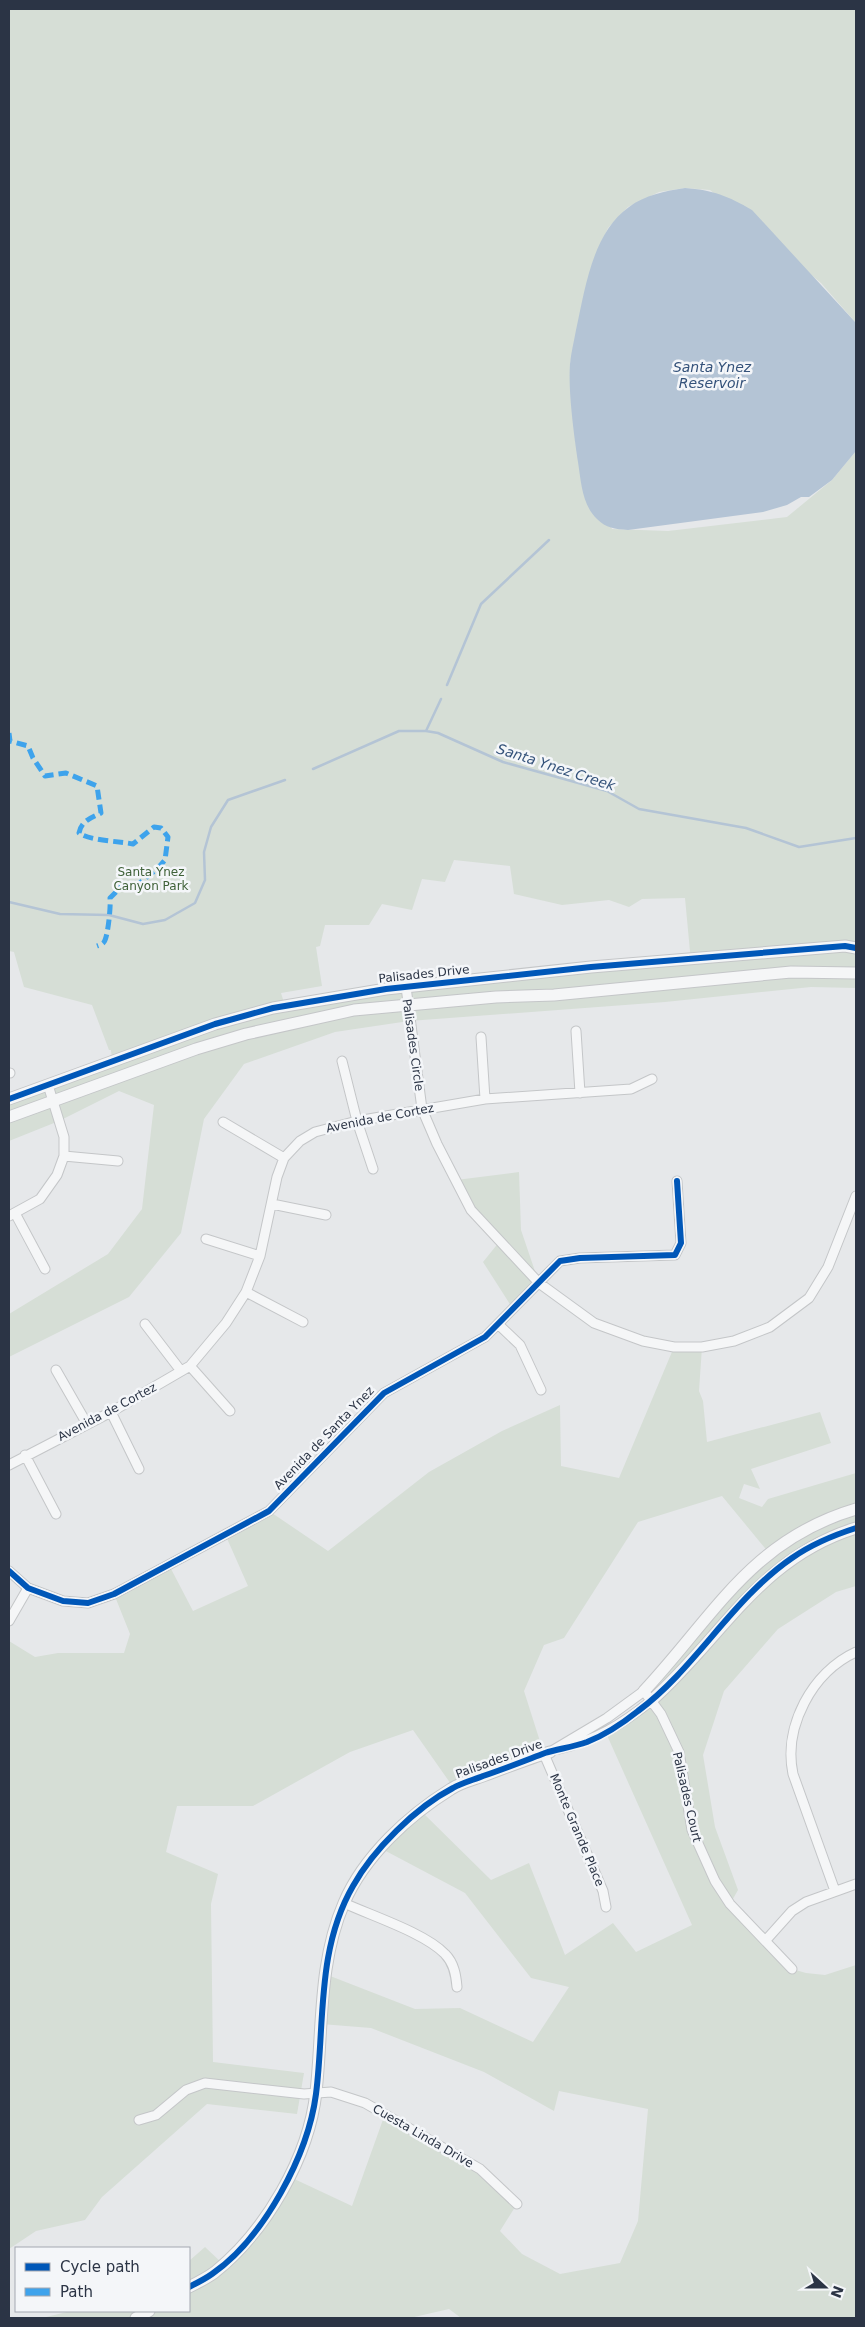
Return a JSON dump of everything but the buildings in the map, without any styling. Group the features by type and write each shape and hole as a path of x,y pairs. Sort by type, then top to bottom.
{"street":[{"name":"Palisades Drive","path":"9,1099 215,1024 278,1007 386,988 591,967 729,954 845,946 856,948"},
{"path":"9,1117 196,1049 282,1024 354,1010 496,997 554,995 791,972 856,973"},
{"name":"Palisades Circle","path":"406,987 422,1109 437,1144 471,1210 539,1283 594,1323 642,1340 674,1347 702,1347 734,1341 770,1327 809,1298 828,1267 856,1196"},
{"path":"278,1007 282,1024"},
{"path":"576,1031 580,1093"},
{"path":"481,1037 485,1100"},
{"path":"342,1061 357,1121 374,1169"},
{"name":"Avenida de Cortez","path":"9,1465 111,1412 190,1366 226,1323 246,1292 260,1256 277,1177 284,1158 300,1140 315,1132 357,1121 422,1109 485,1100 631,1089 652,1079"},
{"path":"45,1269 12,1214 40,1199 57,1175 64,1156 64,1137 48,1085"},
{"path":"223,1122 284,1158"},
{"path":"64,1156 118,1161"},
{"name":"Avenida de Santa Ynez","path":"9,1570 28,1588 62,1601 88,1603 114,1594 268,1511 384,1392 486,1337 560,1261 580,1258 676,1255 681,1243 677,1181"},
{"path":"272,1204 326,1215"},
{"path":"206,1239 260,1256"},
{"path":"246,1292 303,1322"},
{"path":"145,1324 181,1371"},
{"path":"499,1324 520,1345 541,1390"},
{"path":"190,1366 230,1411"},
{"path":"56,1370 86,1424"},
{"path":"111,1412 139,1469"},
{"path":"26,1455 56,1514"},
{"name":"Palisades Drive","path":"647,1696 752,1566 795,1535 815,1524 856,1509"},
{"name":"Palisades Drive","path":"190,2287 214,2273 243,2246 268,2212 290,2177 303,2147 316,2093 322,1995 332,1941 344,1903 354,1884 372,1860 420,1810 453,1787 547,1753 586,1742 604,1734 647,1696 769,1576 792,1558 818,1542 856,1528"},
{"path":"9,1621 28,1588"},
{"path":"834,1891 793,1774 790,1760 791,1746 796,1722 806,1700 820,1680 837,1663 856,1652"},
{"name":"Palisades Court","path":"647,1696 661,1714 678,1752 692,1830 701,1854 715,1881 730,1904 792,1969"},
{"name":"Monte Grande Place","path":"547,1753 603,1891 606,1907"},
{"path":"766,1940 792,1911 806,1902 856,1884"},
{"path":"344,1903 428,1941 445,1953 452,1962 456,1987"},
{"name":"Cuesta Linda Drive","path":"139,2120 156,2115 186,2090 205,2083 304,2094 331,2092 365,2103 480,2169 517,2204"},
{"path":"136,2318 147,2312"}],"green space":[{"name":"Santa Ynez Canyon Park","path":"9,9 856,9 856,323 821,283 710,190 685,188 659,192 628,207 608,228 593,262 570,364 576,445 612,529 668,531 787,517 832,480 856,451 856,988 811,987 665,1002 409,1021 335,1032 244,1064 204,1119 181,1233 129,1297 9,1357 9,1314 108,1254 142,1209 154,1105 119,1091 59,1121 9,1141 9,1099 112,1061 111,1050 109,1050 92,1005 24,987 14,952 9,951","holes":["454,860 510,866 514,894 562,905 609,900 629,907 642,899 685,898 691,962 339,996 285,1006 281,993 322,986 316,947 320,946 325,925 369,925 382,904 412,910 422,879 445,882"]},
{"path":"519,1172 521,1230 539,1283 513,1309 483,1262 500,1241 471,1210 456,1180"},
{"path":"674,1347 702,1347 699,1391 703,1401 707,1442 820,1412 831,1443 751,1469 760,1489 744,1484 739,1498 762,1507 768,1499 856,1473 856,1586 836,1592 778,1629 724,1691 703,1755 715,1827 738,1890 730,1904 792,1969 825,1975 856,1965 856,2318 461,2318 449,2309 410,2318 42,2318 67,2312 190,2312 190,2260 205,2247 223,2264 290,2177 352,2206 385,2114 480,2169 517,2204 500,2231 522,2254 560,2274 620,2263 638,2221 648,2109 559,2091 554,2111 484,2072 371,2028 321,2024 325,1974 415,2009 460,2008 533,2042 569,1987 531,1978 465,1893 382,1849 420,1810 491,1880 529,1863 565,1955 613,1923 636,1952 692,1925 606,1733 650,1702 644,1691 769,1553 722,1496 638,1522 564,1638 544,1645 524,1691 544,1754 453,1787 413,1730 350,1752 253,1806 177,1806 166,1852 218,1874 211,1904 213,2062 304,2073 297,2114 207,2104 102,2197 85,2220 36,2231 9,2249 9,1641 35,1657 58,1653 124,1653 130,1634 114,1594 169,1565 193,1611 248,1586 225,1534 269,1511 328,1551 429,1472 502,1431 560,1405 561,1466 619,1478"}],"water":[{"name":"Santa Ynez Reservoir","path":"685,188 720,194 752,210 856,323 856,451 832,480 809,497 801,497 787,505 763,512 628,530 615,528 607,526 592,513 585,500 581,485 570,387 570,364 576,330 592,263 606,232 616,218 642,199 663,192"}],"waterway":[{"path":"447,685 481,604 549,540"},
{"path":"426,731 441,699"},
{"name":"Santa Ynez Creek","path":"313,769 399,731 426,731 438,733 503,762 607,791 639,809 746,828 799,847 856,838"},
{"name":"Santa Ynez Creek","path":"9,902 60,914 109,915 143,924 165,920 195,903 205,880 204,852 211,827 228,800 285,780"}],"marked path":[{"path":"9,733 10,741 28,746 33,758 45,776 66,773 97,786 101,813 84,823 79,833 97,839 133,844 154,827 161,828 168,837 165,860 158,868 136,886 121,887 110,898 107,934 103,943 97,946"}],"cycle path":[{"path":"9,1099 215,1024 273,1008 386,989 591,967 845,946 856,948"},
{"path":"9,1571 28,1588 63,1601 88,1603 114,1594 269,1511 384,1393 485,1337 560,1261 580,1258 675,1255 681,1243 677,1181"},
{"path":"190,2286 212,2274 249,2239 266,2217 280,2193 304,2143 316,2094 324,1988 327,1961 333,1936 341,1910 353,1886 384,1844 410,1818 456,1786 545,1753 587,1742 620,1724 659,1694 732,1613 771,1575 807,1548 856,1528"}]}
